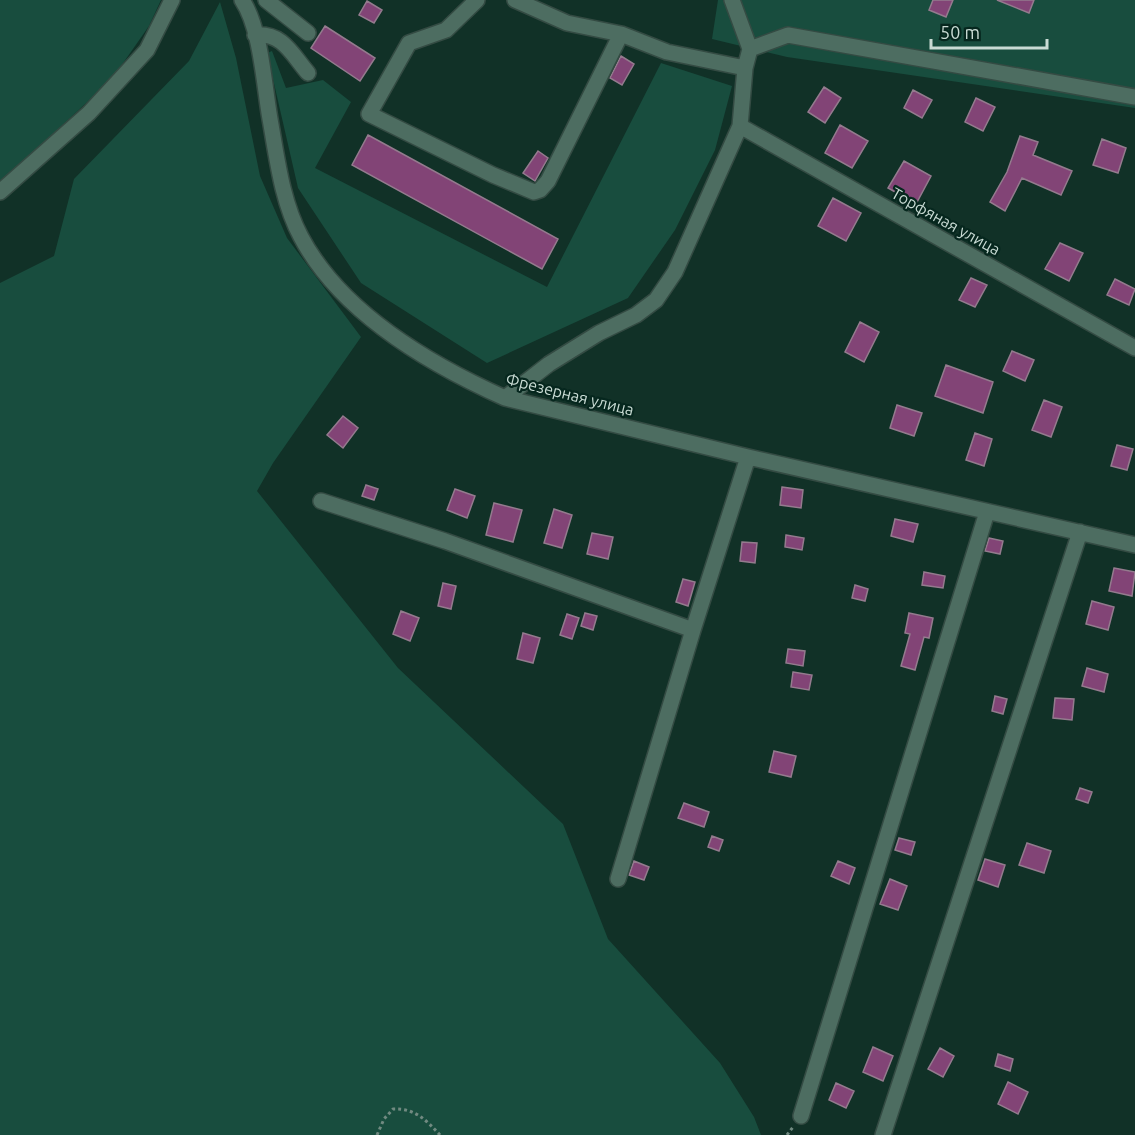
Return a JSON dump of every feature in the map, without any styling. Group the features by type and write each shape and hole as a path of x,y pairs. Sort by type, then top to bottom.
{"street":[{"path":"0,192 89,113 147,50 172,0"},
{"path":"266,0 308,33"},
{"path":"477,0 446,30 409,44 369,114 493,175 534,192 540,190 548,181 621,34"},
{"path":"514,0 567,23 621,34 667,52 745,68"},
{"path":"505,398 549,364 599,333 636,315 657,300 675,272 740,126 745,68 750,49 732,0"},
{"name":"Фрезерная улица","path":"247,2 284,190 301,236 327,275 367,314 409,346 471,383 505,398 748,457 1135,545"},
{"path":"255,35 267,34 278,38 308,73"},
{"path":"750,49 788,35 1135,97"},
{"name":"Торфяная улица","path":"740,126 1135,348"},
{"path":"618,879 748,457"},
{"path":"321,501 445,541 693,630"},
{"path":"801,1116 987,512"},
{"path":"883,1135 1080,532"}],"path":[{"path":"377,1135 393,1109 405,1109 423,1116 440,1135"}],"green space":[{"path":"0,0 161,0 149,26 112,79 0,183"},
{"path":"718,0 1135,0 1135,108 787,57 712,39"},
{"path":"220,2 236,58 260,176 287,238 361,337 273,463 257,491 398,668 563,824 608,939 720,1063 754,1117 761,1135 0,1135 0,283 54,256 74,179 189,61"},
{"path":"272,51 286,88 323,80 351,102 315,168 547,287 661,63 732,86 715,150 675,230 628,298 487,363 361,283 298,188 267,53"}],"building":[{"path":"933,0 953,0 946,17 929,10"},
{"path":"997,0 1034,0 1029,13"},
{"path":"367,1 382,10 374,23 359,15"},
{"path":"325,26 375,58 360,81 311,48"},
{"path":"621,56 634,64 622,85 610,78"},
{"path":"824,87 841,98 825,123 808,112"},
{"path":"913,90 932,100 922,118 904,108"},
{"path":"976,98 995,107 983,131 965,122"},
{"path":"840,125 868,141 852,168 825,153"},
{"path":"368,135 558,239 542,269 352,165"},
{"path":"1020,136 1038,142 1033,155 1072,171 1061,195 1022,178 1005,211 990,202 1007,172"},
{"path":"1102,139 1126,148 1118,173 1093,165"},
{"path":"538,151 548,158 535,181 523,173"},
{"path":"904,161 931,176 916,204 888,188"},
{"path":"833,198 861,213 846,241 818,226"},
{"path":"1060,243 1083,253 1069,281 1045,269"},
{"path":"971,278 987,285 975,307 959,300"},
{"path":"1115,279 1135,289 1129,305 1107,295"},
{"path":"860,322 879,332 864,362 845,352"},
{"path":"1012,351 1034,360 1025,381 1003,371"},
{"path":"946,365 993,382 983,413 935,396"},
{"path":"1044,400 1062,407 1051,437 1032,430"},
{"path":"897,405 922,413 914,436 890,428"},
{"path":"343,416 358,428 343,448 327,435"},
{"path":"975,433 992,439 984,466 966,460"},
{"path":"1117,445 1133,449 1127,470 1111,466"},
{"path":"366,485 378,489 374,500 362,496"},
{"path":"782,487 803,490 801,508 780,505"},
{"path":"455,489 475,496 467,518 447,510"},
{"path":"494,503 522,510 513,542 486,535"},
{"path":"554,509 572,515 562,548 544,543"},
{"path":"895,519 918,524 913,542 891,536"},
{"path":"592,533 613,537 608,559 587,554"},
{"path":"786,535 804,538 802,550 785,547"},
{"path":"989,538 1003,541 1000,554 985,551"},
{"path":"742,542 757,543 755,563 740,561"},
{"path":"1114,568 1135,572 1132,596 1109,591"},
{"path":"924,572 945,576 943,588 922,585"},
{"path":"683,579 695,582 688,606 676,602"},
{"path":"443,583 456,586 451,609 438,606"},
{"path":"855,585 868,589 865,601 852,598"},
{"path":"1092,601 1114,607 1108,630 1086,624"},
{"path":"401,611 419,618 410,641 393,634"},
{"path":"585,613 597,616 593,630 581,626"},
{"path":"909,613 933,618 929,638 924,637 915,670 901,666 910,634 905,633"},
{"path":"567,614 579,618 572,639 560,635"},
{"path":"523,633 540,638 533,663 517,659"},
{"path":"788,649 805,651 803,666 786,663"},
{"path":"1087,668 1108,674 1104,692 1082,686"},
{"path":"793,672 812,675 809,690 791,687"},
{"path":"995,696 1007,699 1003,714 992,711"},
{"path":"1055,698 1074,699 1072,720 1053,718"},
{"path":"774,751 796,756 791,777 769,772"},
{"path":"1080,788 1092,792 1088,803 1076,799"},
{"path":"684,803 709,812 704,827 678,818"},
{"path":"712,836 723,840 719,851 708,847"},
{"path":"899,838 915,842 911,855 895,850"},
{"path":"1027,843 1051,851 1044,873 1019,865"},
{"path":"985,859 1005,865 998,887 978,880"},
{"path":"634,861 649,867 644,880 629,875"},
{"path":"838,861 855,868 849,884 831,876"},
{"path":"890,879 907,886 898,910 880,904"},
{"path":"873,1047 893,1056 883,1081 863,1072"},
{"path":"940,1048 954,1056 943,1077 928,1069"},
{"path":"998,1054 1013,1059 1010,1071 995,1066"},
{"path":"1008,1082 1028,1092 1018,1114 998,1104"},
{"path":"836,1083 854,1091 846,1108 829,1100"}]}
